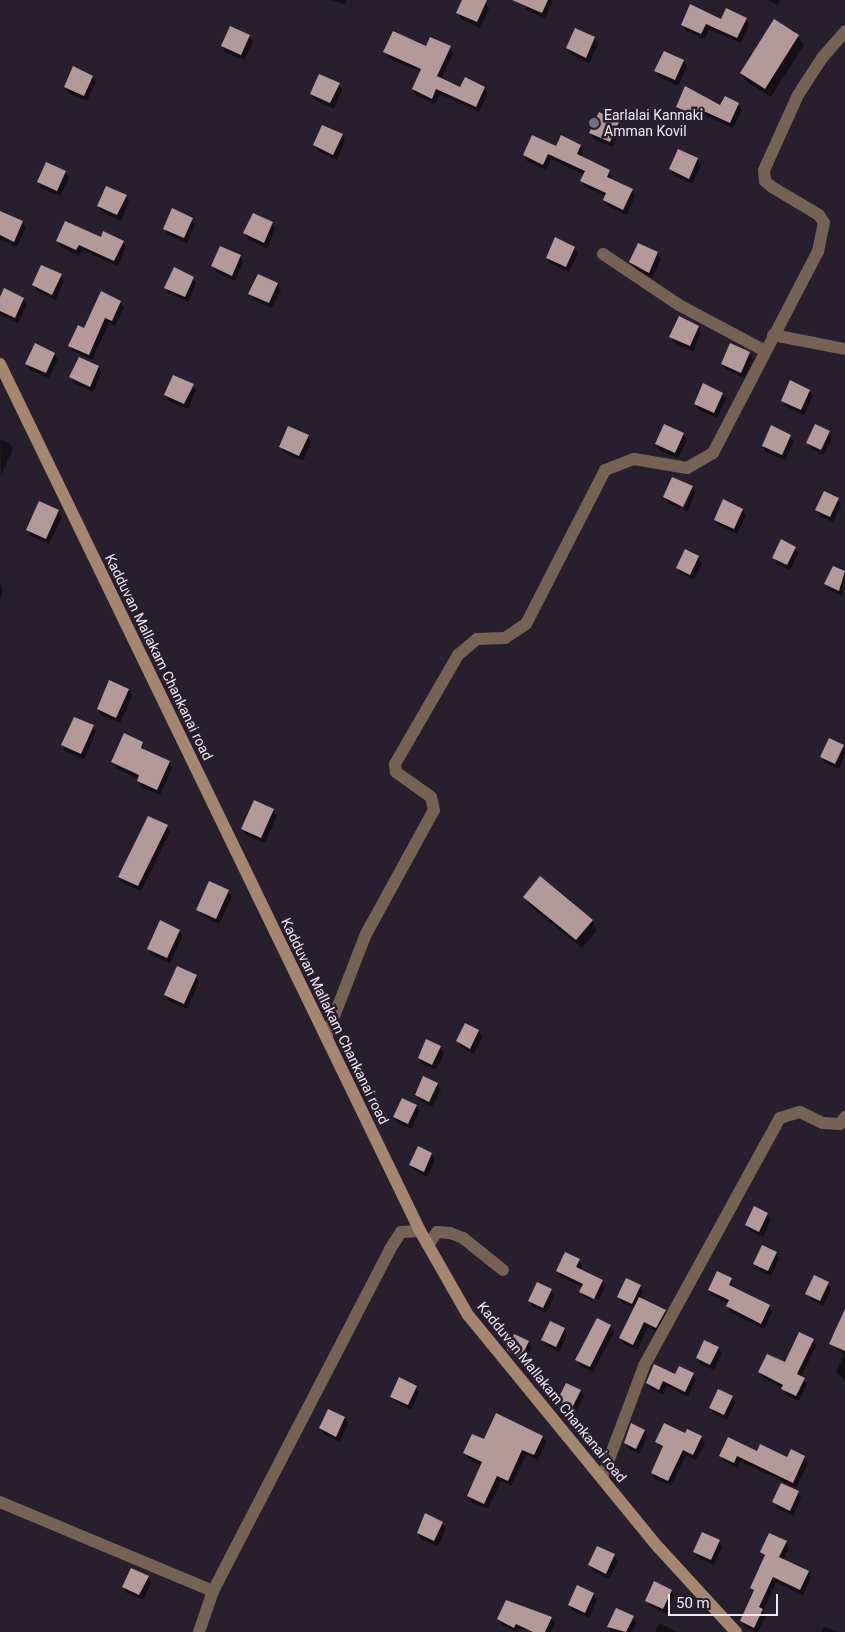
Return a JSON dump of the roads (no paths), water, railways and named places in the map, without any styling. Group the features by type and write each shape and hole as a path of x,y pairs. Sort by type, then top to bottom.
{"main road":[{"name":"Kadduvan Mallakam Chankanai road","path":"0,364 3,379 420,1231 468,1315 659,1548 736,1632"}],"street":[{"path":"326,1037 366,934 434,810 431,797 396,772 395,764 458,655 477,639 505,638 526,624 605,470 634,459 687,468 712,453 818,251 824,223 819,215 772,187 765,180 764,170 798,95 822,58 845,32"},
{"path":"603,254 679,305 765,351"},
{"path":"773,335 845,349"},
{"path":"602,1478 644,1366 780,1118 800,1112 823,1123 840,1124 845,1117"},
{"path":"199,1632 213,1591 390,1249 401,1232 420,1231"},
{"path":"428,1244 436,1232 450,1233 463,1238 503,1270"},
{"path":"0,1502 213,1591"}],"place":[{"name":"Earlalai Kannaki Amman Kovil","path":"594,123"}]}
